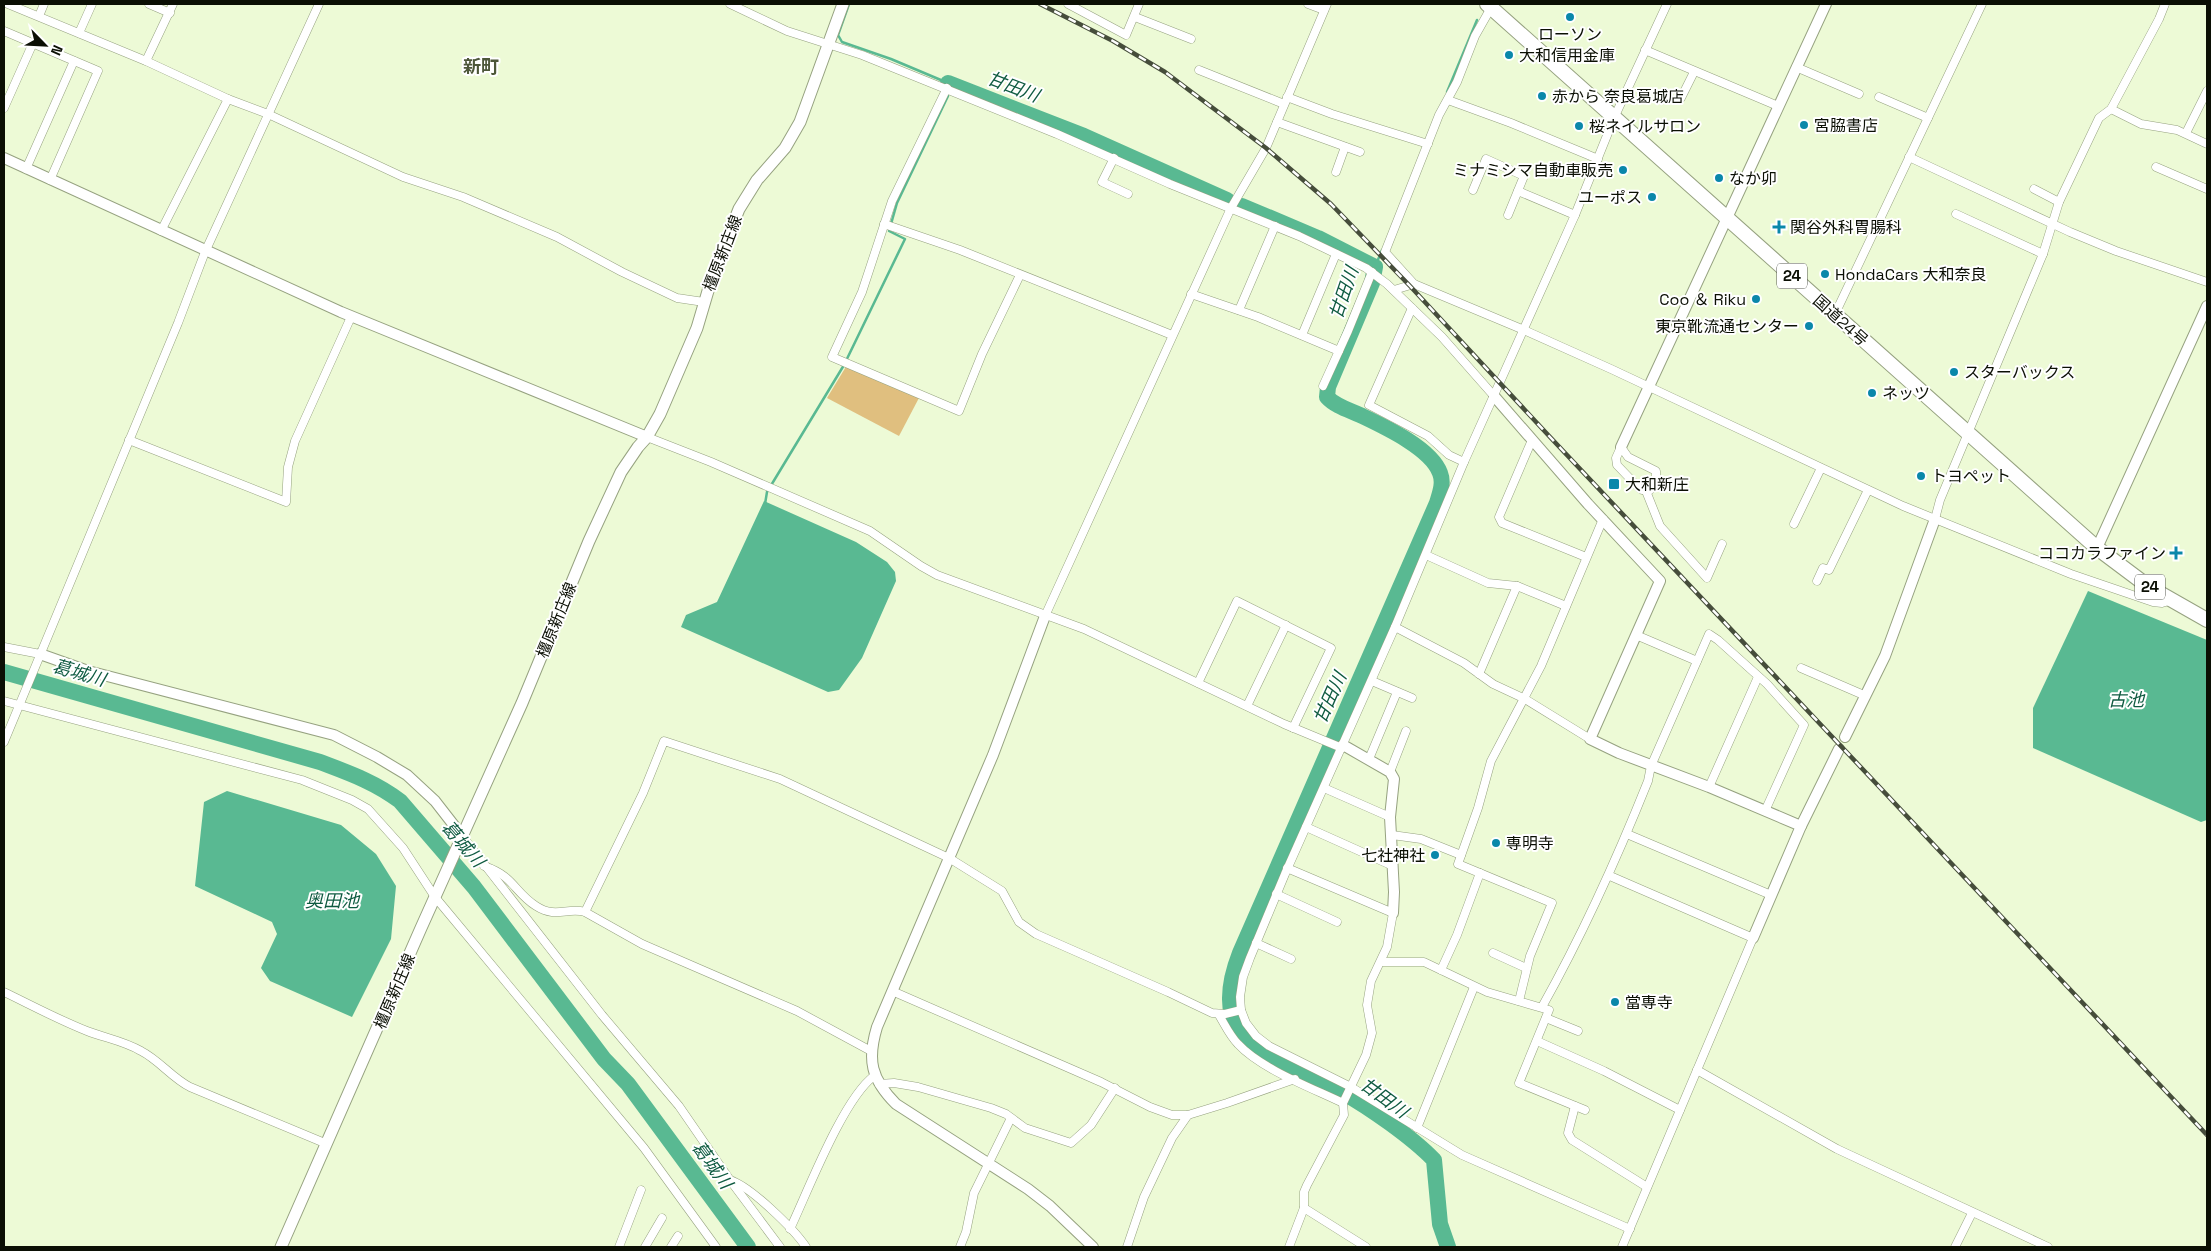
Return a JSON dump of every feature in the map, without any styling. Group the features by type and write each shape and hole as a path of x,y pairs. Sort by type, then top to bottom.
{"highway":[{"name":"国道24号","path":"1490,5 1614,118 2097,548 2149,587 2207,620"}],"main road":[{"name":"橿原新庄線","path":"281,1247 534,675 578,567 615,484 628,460 654,426 693,338 713,274 747,193 785,148 800,122 843,4"}],"street":[{"path":"8,4 146,61 228,100 268,114 404,177 463,197 557,237 622,272 677,298 704,302"},
{"path":"39,16 44,4"},
{"path":"79,33 92,4"},
{"path":"149,4 170,13"},
{"path":"146,61 173,4"},
{"path":"4,742 178,324 205,252 319,4"},
{"path":"730,4 787,31 828,44 946,88 1114,158 1275,226 1336,254 1380,278 1463,360 1602,519 1660,581 1590,739"},
{"path":"1068,4 1126,35 1139,4"},
{"path":"1093,1247 1050,1206 896,1104 877,1080 871,1052 877,1027 993,755 1045,616 1066,566 1128,436 1230,208 1258,162 1278,122 1325,7 1308,4"},
{"path":"1630,1229 1474,1161 1350,1089 1269,1046 1256,1036 1239,1011 1243,977 1287,868 1372,681 1464,462 1575,215 1614,118 1667,4"},
{"path":"1722,544 1707,578 1660,526 1646,491 1638,488 1615,462 1826,4"},
{"path":"1835,314 1981,4"},
{"path":"1845,737 1885,656 1935,519 1940,500 2043,254 2058,202 2099,118 2111,109 2159,19 2165,4"},
{"path":"1490,5 1474,36 1448,100 1425,142 1385,252 1414,284 1524,330 1868,490 1935,519 2071,574 2153,602 2162,603 2172,600"},
{"path":"1135,17 1191,39"},
{"path":"4,31 98,71 50,180"},
{"path":"4,108 33,43"},
{"path":"1645,50 1778,106"},
{"path":"26,169 74,61"},
{"path":"1796,67 1859,94"},
{"path":"1200,70 1286,100 1425,142"},
{"path":"1681,98 1694,72"},
{"path":"946,88 892,201 862,292 832,357 959,411 982,354 1020,276"},
{"path":"2186,133 2207,91"},
{"path":"1879,97 1928,118"},
{"path":"161,231 228,100"},
{"path":"1448,100 1511,123 1598,159"},
{"path":"2111,109 2140,124 2186,133 2207,144"},
{"path":"1278,122 1360,152"},
{"path":"1336,172 1346,147"},
{"path":"1909,157 2116,251 2207,282"},
{"path":"4,158 205,252 351,317 771,487 870,531 921,566 937,574 1084,630 1293,728 1341,747 1390,772 1394,779 1390,817 1393,913 1387,947 1371,981 1367,1005 1372,1034 1366,1055 1344,1102 1344,1115 1304,1192 1304,1208 1289,1247"},
{"path":"1114,158 1102,182 1128,194"},
{"path":"1473,190 1486,159 1524,176 1508,215"},
{"path":"2156,167 2207,189"},
{"path":"2034,189 2058,202"},
{"path":"1518,191 1575,215"},
{"path":"1956,214 2043,254"},
{"path":"884,224 960,250 1020,276 1172,335"},
{"path":"1239,310 1275,226"},
{"path":"1302,335 1336,254"},
{"path":"1323,386 1372,272"},
{"path":"1394,290 1414,284"},
{"path":"1191,294 1239,310 1339,351"},
{"path":"2097,548 2207,306"},
{"path":"1412,308 1370,405 1428,436 1449,455 1464,462"},
{"path":"129,440 286,502 288,467 295,441 351,317"},
{"path":"1532,440 1499,517 1502,523 1586,557"},
{"path":"1621,447 1628,457 1656,471 1656,482 1653,487 1646,491"},
{"path":"1794,524 1821,468"},
{"path":"1817,581 1823,568 1829,570 1868,490"},
{"path":"1519,1001 1526,968 1552,902 1458,864 1478,808 1491,761 1498,745 1525,699 1602,519"},
{"path":"1426,556 1488,583 1517,586 1566,606"},
{"path":"1479,674 1517,586"},
{"path":"1198,682 1237,601 1331,648 1293,728"},
{"path":"1247,706 1286,625"},
{"path":"1395,628 1454,657 1493,684 1525,699 1590,739 1651,766 1709,787 1801,826"},
{"path":"1542,1007 1581,937 1610,876 1648,781 1651,766 1709,634 1758,677 1804,726 1765,811"},
{"path":"1636,635 1697,661"},
{"path":"4,647 88,672 334,735 377,756 407,775 435,801 461,840 484,866 602,1015 679,1106 730,1180 780,1247"},
{"path":"1801,668 1866,696"},
{"path":"1709,787 1758,677"},
{"path":"1372,681 1412,698"},
{"path":"1369,760 1397,692"},
{"path":"4,701 20,703 302,780 352,800 368,809 403,848 435,897 644,1148 716,1247"},
{"path":"1390,772 1406,731"},
{"path":"585,912 643,793 664,741 780,779 949,858 1002,891 1020,922 1036,934 1222,1015 1239,1011"},
{"path":"1622,1247 1801,826 1839,749"},
{"path":"1324,788 1390,817"},
{"path":"1306,827 1393,866"},
{"path":"1627,834 1771,895"},
{"path":"1392,835 1421,839 1461,855"},
{"path":"484,866 504,875 536,906 558,914 578,910 585,912 642,944 797,1011 871,1052"},
{"path":"1287,868 1393,913"},
{"path":"1441,970 1457,935 1480,873"},
{"path":"1610,876 1753,938"},
{"path":"1276,894 1337,922"},
{"path":"1256,943 1291,959"},
{"path":"1493,953 1526,968"},
{"path":"1381,962 1417,961 1441,970 1474,987 1549,1010 1519,1083 1586,1110"},
{"path":"1417,1128 1474,987"},
{"path":"892,991 1115,1088 1161,1112 1172,1115 1188,1115 1295,1079"},
{"path":"4,992 88,1031 120,1041 142,1051 160,1062 190,1087 327,1144"},
{"path":"1222,1015 1229,1032 1246,1052 1258,1061 1344,1102"},
{"path":"1546,1018 1578,1031"},
{"path":"1537,1041 1604,1071 1680,1110"},
{"path":"1697,1070 1837,1149 2048,1247"},
{"path":"790,1229 839,1127 862,1088 877,1080 918,1087 991,1108 1011,1118 1025,1128 1071,1143 1091,1125 1115,1088"},
{"path":"1575,1106 1568,1133 1572,1140 1647,1186"},
{"path":"1127,1247 1144,1197 1172,1138 1188,1115"},
{"path":"960,1247 966,1232 972,1202 1011,1118"},
{"path":"730,1180 744,1186 790,1229 806,1247"},
{"path":"619,1247 641,1190"},
{"path":"1304,1208 1366,1247"},
{"path":"1955,1247 1972,1213"},
{"path":"645,1247 662,1218"},
{"path":"671,1247 678,1236"}],"shaded area":[{"path":"847,365 920,396 899,436 827,398"}],"water":[{"path":"764,501 856,542 887,562 895,572 896,581 862,658 839,690 828,692 681,627 686,615 717,602"},
{"name":"古池","path":"2088,591 2207,640 2207,820 2201,822 2033,748 2033,708"},
{"name":"奥田池","path":"227,791 341,825 376,854 396,886 391,939 352,1017 270,981 261,968 277,934 272,922 195,886 204,802"}],"waterway":[{"path":"849,4 838,35 842,42 891,59 948,83"},
{"path":"1447,92 1477,20"},
{"name":"甘田川","path":"948,83 1084,136 1227,200"},
{"path":"765,504 767,492 844,365 905,239 889,231 897,203 948,96"},
{"name":"甘田川","path":"1242,206 1318,238 1375,267 1372,283 1328,387 1327,397 1338,405 1381,425 1417,447 1435,464 1440,473 1442,484 1437,503 1240,953 1231,985 1231,1010 1238,1030 1252,1045 1271,1057 1342,1092 1365,1106 1403,1133 1434,1160 1440,1224 1448,1247"},
{"path":"1375,267 1382,250"},
{"name":"葛城川","path":"4,672 320,762 371,783 391,794 400,801 474,887 604,1059 628,1084 748,1247"}],"railway":[{"path":"1040,4 1113,41 1165,72 1266,148 1331,204 2207,1135"}],"place":[{"name":"ローソン","path":"1570,17"},
{"name":"大和信用金庫","path":"1509,55"},
{"name":"赤から 奈良葛城店","path":"1542,96"},
{"name":"宮脇書店","path":"1804,125"},
{"name":"桜ネイルサロン","path":"1579,126"},
{"name":"ミナミシマ自動車販売","path":"1623,170"},
{"name":"なか卯","path":"1719,178"},
{"name":"ユーポス","path":"1652,197"},
{"name":"関谷外科胃腸科","path":"1779,227"},
{"name":"HondaCars 大和奈良","path":"1825,274"},
{"name":"Coo ＆ Riku","path":"1756,299"},
{"name":"東京靴流通センター","path":"1809,326"},
{"name":"スターバックス","path":"1954,372"},
{"name":"ネッツ","path":"1872,393"},
{"name":"トヨペット","path":"1921,476"},
{"name":"大和新庄","path":"1614,484"},
{"name":"ココカラファイン","path":"2176,553"},
{"name":"専明寺","path":"1496,843"},
{"name":"七社神社","path":"1435,855"},
{"name":"當専寺","path":"1615,1002"}],"district":[{"name":"新町","path":"481,67"}]}
